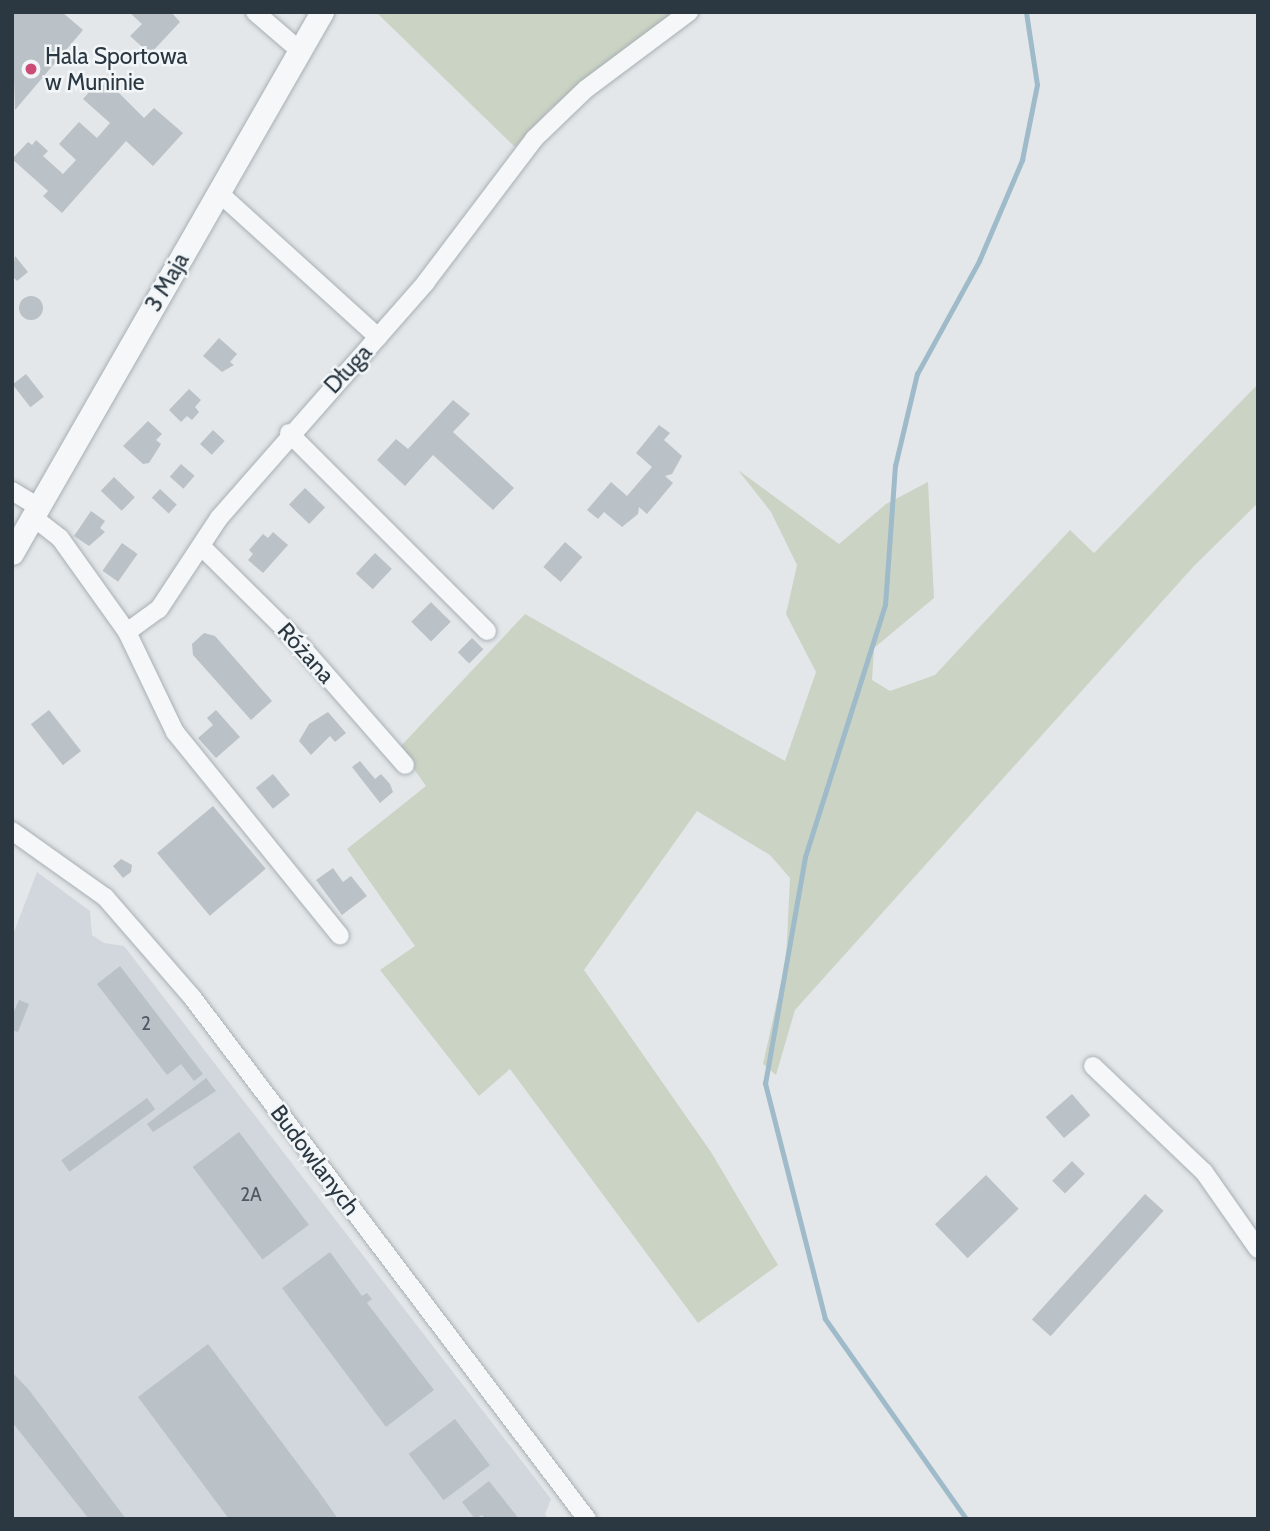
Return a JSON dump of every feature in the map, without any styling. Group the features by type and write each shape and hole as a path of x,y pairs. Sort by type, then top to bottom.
{"street":[{"path":"255,12 299,50"},
{"name":"3 Maja","path":"12,553 322,12"},
{"name":"Długa","path":"127,632 159,609 201,547 289,433 426,282 534,139 586,89 689,12"},
{"path":"218,192 377,337"},
{"path":"289,433 487,631"},
{"path":"12,491 60,538 127,632 175,732 340,936"},
{"name":"Różana","path":"201,547 293,637 405,765"},
{"name":"Budowlanych","path":"12,831 105,897 192,997 587,1519"},
{"path":"1093,1066 1205,1172 1258,1249"}],"shaded area":[{"path":"37,872 90,911 92,935 104,943 124,946 551,1499 545,1514 548,1519 12,1519 12,937"}],"green space":[{"path":"676,12 549,110 515,147 377,13"},
{"path":"1258,384 1258,503 1194,566 795,1010 776,1075 763,1064 786,961 790,878 770,855 697,811 584,970 711,1152 778,1265 698,1323 510,1069 479,1096 380,970 415,946 347,849 426,786 399,748 525,614 785,761 816,672 786,614 797,565 771,512 738,470 839,544 886,504 928,482 934,598 874,648 872,680 890,691 935,675 1070,530 1094,553"}],"building":[{"name":"Hala Sportowa w Muninie","path":"12,12 62,12 83,30 15,110"},
{"path":"129,12 171,12 180,22 150,54 130,36 142,24"},
{"path":"103,77 144,118 154,108 183,133 153,166 126,141 62,213 43,196 48,191 12,159 28,142 32,145 36,140 48,151 43,156 63,174 76,160 59,144 79,122 97,138 110,123 83,99"},
{"path":"15,256 28,272 17,281 12,276"},
{"path":"31,296 40,299 43,308 40,317 31,320 22,317 19,308 22,299"},
{"path":"219,338 237,354 230,362 234,365 222,372 203,356"},
{"path":"26,374 44,397 30,407 13,384"},
{"path":"189,389 201,400 195,407 199,412 192,420 187,416 181,422 169,410"},
{"path":"453,400 470,414 453,432 514,488 493,510 433,455 405,486 377,460 396,439 408,449"},
{"path":"148,421 162,434 156,440 161,444 149,463 143,464 123,446"},
{"path":"659,425 670,433 664,440 682,456 672,474 665,476 673,483 647,514 639,507 638,514 622,527 604,512 598,519 587,510 611,482 627,496 652,467 636,453"},
{"path":"213,430 225,441 212,455 200,444"},
{"path":"181,464 195,476 183,489 170,477"},
{"path":"114,477 135,497 122,511 101,491"},
{"path":"305,488 325,507 309,524 289,505"},
{"path":"160,489 177,505 169,513 152,498"},
{"path":"91,511 105,521 100,528 105,532 89,546 74,536"},
{"path":"273,532 288,545 263,573 248,560 253,554 249,550 263,534 268,538"},
{"path":"565,542 582,557 561,582 543,567"},
{"path":"122,543 138,554 118,582 102,571"},
{"path":"375,553 392,569 373,589 356,573"},
{"path":"431,602 451,622 431,642 411,622"},
{"path":"204,633 215,636 272,701 251,720 193,655 192,644"},
{"path":"472,638 483,649 469,663 458,652"},
{"path":"49,710 81,751 63,765 31,724"},
{"path":"216,710 240,737 216,758 198,738 213,725 207,718"},
{"path":"328,712 346,733 335,742 330,736 311,755 299,741 309,724"},
{"path":"360,761 375,779 381,774 390,784 393,792 380,803 352,767"},
{"path":"273,774 290,795 273,809 256,788"},
{"path":"213,806 266,869 210,916 157,853"},
{"path":"121,859 132,865 131,872 123,878 113,866"},
{"path":"333,868 343,882 351,876 367,896 342,915 316,880"},
{"path":"120,966 203,1074 194,1081 181,1064 167,1075 97,984"},
{"path":"19,1000 29,1004 18,1032 12,1030 12,1016"},
{"path":"206,1078 216,1091 153,1132 147,1124"},
{"path":"1072,1094 1090,1115 1064,1138 1046,1117"},
{"path":"147,1098 155,1109 69,1172 61,1160"},
{"path":"239,1132 309,1225 262,1260 193,1167"},
{"path":"1072,1161 1085,1174 1065,1194 1052,1181"},
{"path":"986,1175 1019,1209 968,1258 935,1224"},
{"path":"1145,1194 1164,1211 1050,1336 1032,1320"},
{"path":"330,1252 362,1296 367,1293 372,1299 367,1303 434,1390 386,1427 282,1288"},
{"path":"208,1344 338,1519 229,1519 138,1397"},
{"path":"12,1372 29,1390 126,1519 89,1519 12,1422"},
{"path":"455,1419 490,1465 444,1500 409,1454"},
{"path":"489,1481 519,1519 486,1519 482,1515 475,1519 462,1502"}],"waterway":[{"path":"966,1519 825,1319 765,1084 805,857 885,605 895,466 917,374 979,261 1022,160 1037,85 1026,12"}],"place":[{"name":"Hala Sportowa w Muninie","path":"31,69"}]}
